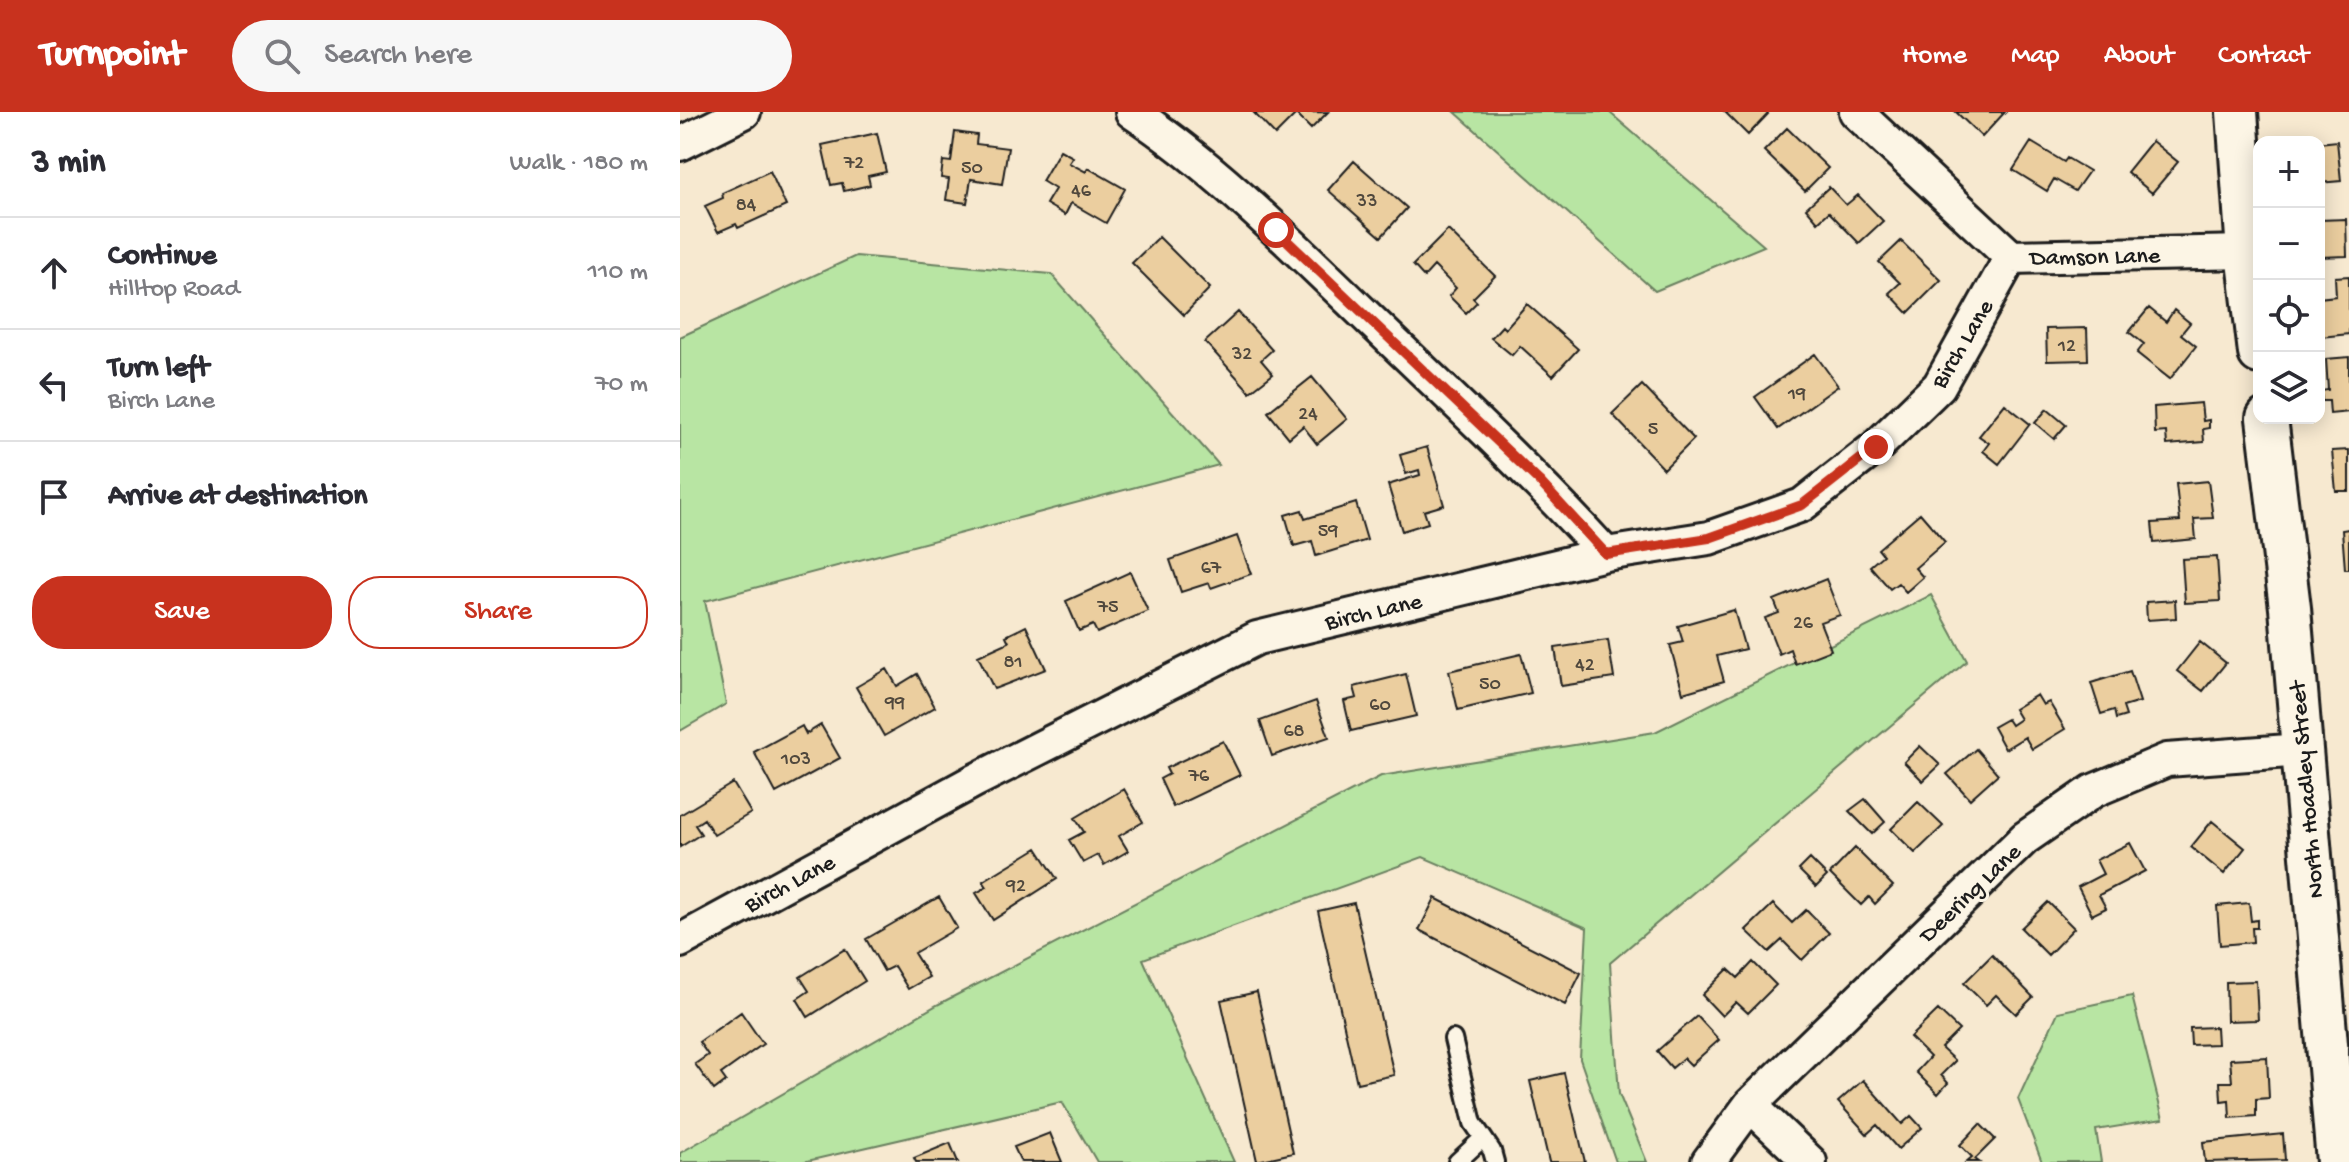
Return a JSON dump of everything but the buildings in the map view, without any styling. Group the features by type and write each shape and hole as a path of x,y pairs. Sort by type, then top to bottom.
{"street":[{"path":"680,144 744,112"},
{"path":"1132,112 1166,134 1287,240 1539,481 1606,554"},
{"name":"Damson Lane","path":"1856,112 2011,257 2247,252"},
{"path":"2237,112 2247,252 2259,352"},
{"name":"Birch Lane","path":"680,941 974,781 1257,638 1606,554 1709,538 1802,505 1876,447 1939,386 2011,257"},
{"name":"North Hoadley Street","path":"2268,424 2290,608 2337,1162"},
{"name":"Deering Lane","path":"1708,1162 1750,1105 2025,838 2093,791 2167,760 2302,750"},
{"path":"1750,1105 1810,1162"}],"lane":[{"path":"1453,1039 1473,1123 1495,1162"},
{"path":"1457,1162 1483,1138"}],"green space":[{"path":"1455,112 1609,112 1764,246 1655,291"},
{"path":"856,256 1051,274 1219,465 705,601 726,704 680,731 680,337"},
{"path":"1931,595 1967,661 1610,963 1619,1094 1647,1162 1616,1162 1580,1059 1587,928 1423,857 1143,959 1234,1162 1097,1162 1062,1102 803,1162 680,1162 680,1153 937,1005 1381,776 1655,732"},
{"path":"2132,996 2163,1119 2096,1130 2101,1162 2042,1162 2018,1099 2058,1012"}],"route":[{"path":"1276,230 1539,481 1606,554 1709,538 1802,505 1876,447"}]}
